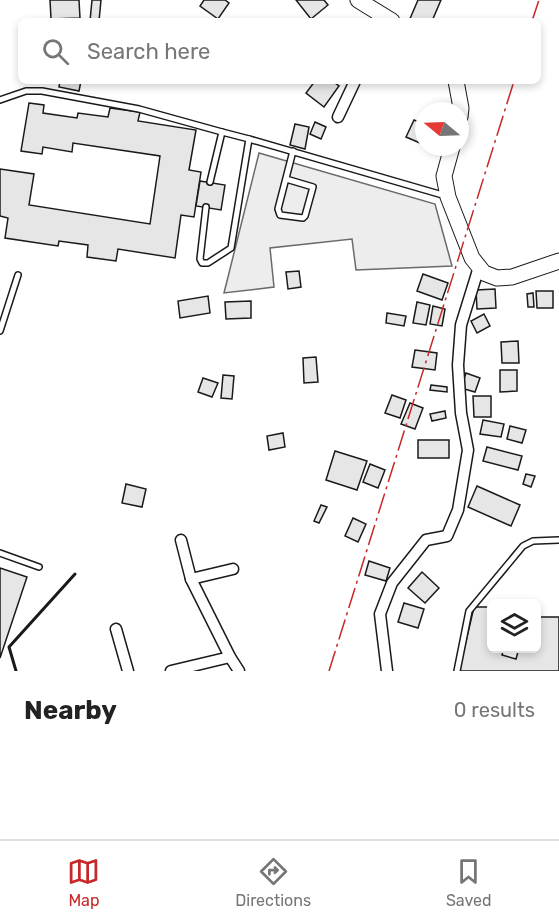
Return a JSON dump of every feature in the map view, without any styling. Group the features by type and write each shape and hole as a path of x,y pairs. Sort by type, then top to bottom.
{"street":[{"path":"357,0 387,18"},
{"path":"338,117 354,84"},
{"path":"457,84 460,102"},
{"path":"450,156 444,176 448,197 472,258 479,267 489,276 512,277 559,261"},
{"path":"387,671 380,614 392,583 426,540 447,536 458,510 468,450 461,413 458,365 460,335 479,267"},
{"path":"181,540 191,579 239,671"},
{"path":"191,579 233,569"},
{"path":"116,629 128,671"},
{"path":"171,671 230,657"}],"lane":[{"path":"0,100 26,91 42,91 139,109 448,197"},
{"path":"210,182 222,132"},
{"path":"206,207 200,259 202,263 207,263 231,248 249,139"},
{"path":"286,179 313,187 303,218 280,215 278,212 292,151"},
{"path":"0,331 18,275"},
{"path":"457,671 469,611 523,546 533,541 559,540"},
{"path":"0,553 39,567"}],"shaded area":[{"path":"259,153 435,204 452,266 356,270 352,239 270,248 274,287 224,293"}],"building":[{"path":"50,0 79,0 80,18 51,18"},
{"path":"92,0 101,0 99,18 90,18"},
{"path":"204,0 225,0 229,3 219,18 200,6"},
{"path":"296,0 324,0 328,5 310,18"},
{"path":"418,0 441,0 433,18 410,18"},
{"path":"60,84 80,84 79,91 59,87"},
{"path":"313,84 339,86 324,107 306,93"},
{"path":"29,103 44,105 43,113 77,118 78,113 108,117 110,108 140,112 138,121 196,130 189,170 201,172 194,217 181,215 175,258 118,249 116,261 87,257 88,245 59,241 58,246 5,238 8,218 0,216 0,169 34,174 29,205 150,224 160,156 73,143 72,152 43,147 42,154 21,151"},
{"path":"414,120 415,120 415,141 406,137"},
{"path":"315,122 326,127 321,139 310,134"},
{"path":"295,124 309,127 305,149 290,145"},
{"path":"200,181 225,185 221,210 196,206"},
{"path":"299,271 301,287 288,289 286,272"},
{"path":"423,274 448,283 442,300 417,291"},
{"path":"495,289 496,308 477,309 476,290"},
{"path":"536,291 553,291 553,308 537,308"},
{"path":"533,293 534,307 528,307 527,294"},
{"path":"208,296 210,313 180,318 178,301"},
{"path":"251,301 251,318 226,319 225,302"},
{"path":"417,302 430,305 426,325 413,323"},
{"path":"433,306 445,309 442,326 430,324"},
{"path":"387,313 406,316 404,326 386,323"},
{"path":"484,314 490,326 477,333 471,321"},
{"path":"518,341 519,363 502,363 501,342"},
{"path":"415,350 437,353 435,370 412,367"},
{"path":"316,357 318,382 304,383 303,358"},
{"path":"500,370 517,370 517,391 500,392"},
{"path":"466,373 480,378 475,392 461,388"},
{"path":"223,375 234,376 232,399 221,398"},
{"path":"203,378 218,383 212,397 198,392"},
{"path":"431,385 447,387 447,392 430,390"},
{"path":"392,395 406,400 400,418 385,413"},
{"path":"473,396 491,396 491,417 474,417"},
{"path":"410,403 423,408 415,429 401,424"},
{"path":"445,411 446,418 432,421 430,414"},
{"path":"483,420 504,424 501,437 480,434"},
{"path":"510,426 526,430 522,443 507,439"},
{"path":"283,433 285,447 269,450 267,436"},
{"path":"418,440 449,440 449,458 418,458"},
{"path":"487,447 522,456 518,470 483,461"},
{"path":"335,451 367,461 357,490 326,480"},
{"path":"370,464 385,470 378,488 363,482"},
{"path":"526,474 535,476 531,487 523,484"},
{"path":"126,484 146,489 142,507 122,503"},
{"path":"477,486 520,505 511,526 468,507"},
{"path":"321,505 327,507 319,523 314,521"},
{"path":"353,518 366,524 358,542 345,536"},
{"path":"369,561 390,568 386,581 365,575"},
{"path":"0,568 27,577 0,658"},
{"path":"422,572 439,588 425,603 408,588"},
{"path":"404,603 424,609 418,628 398,622"},
{"path":"474,607 487,607 487,653 503,653 502,655 516,659 518,653 541,653 541,617 559,617 559,671 459,671"}],"wall":[{"path":"16,671 9,647 75,574"}],"power":[{"path":"533,18 539,0"},
{"path":"329,671 513,84"}]}
